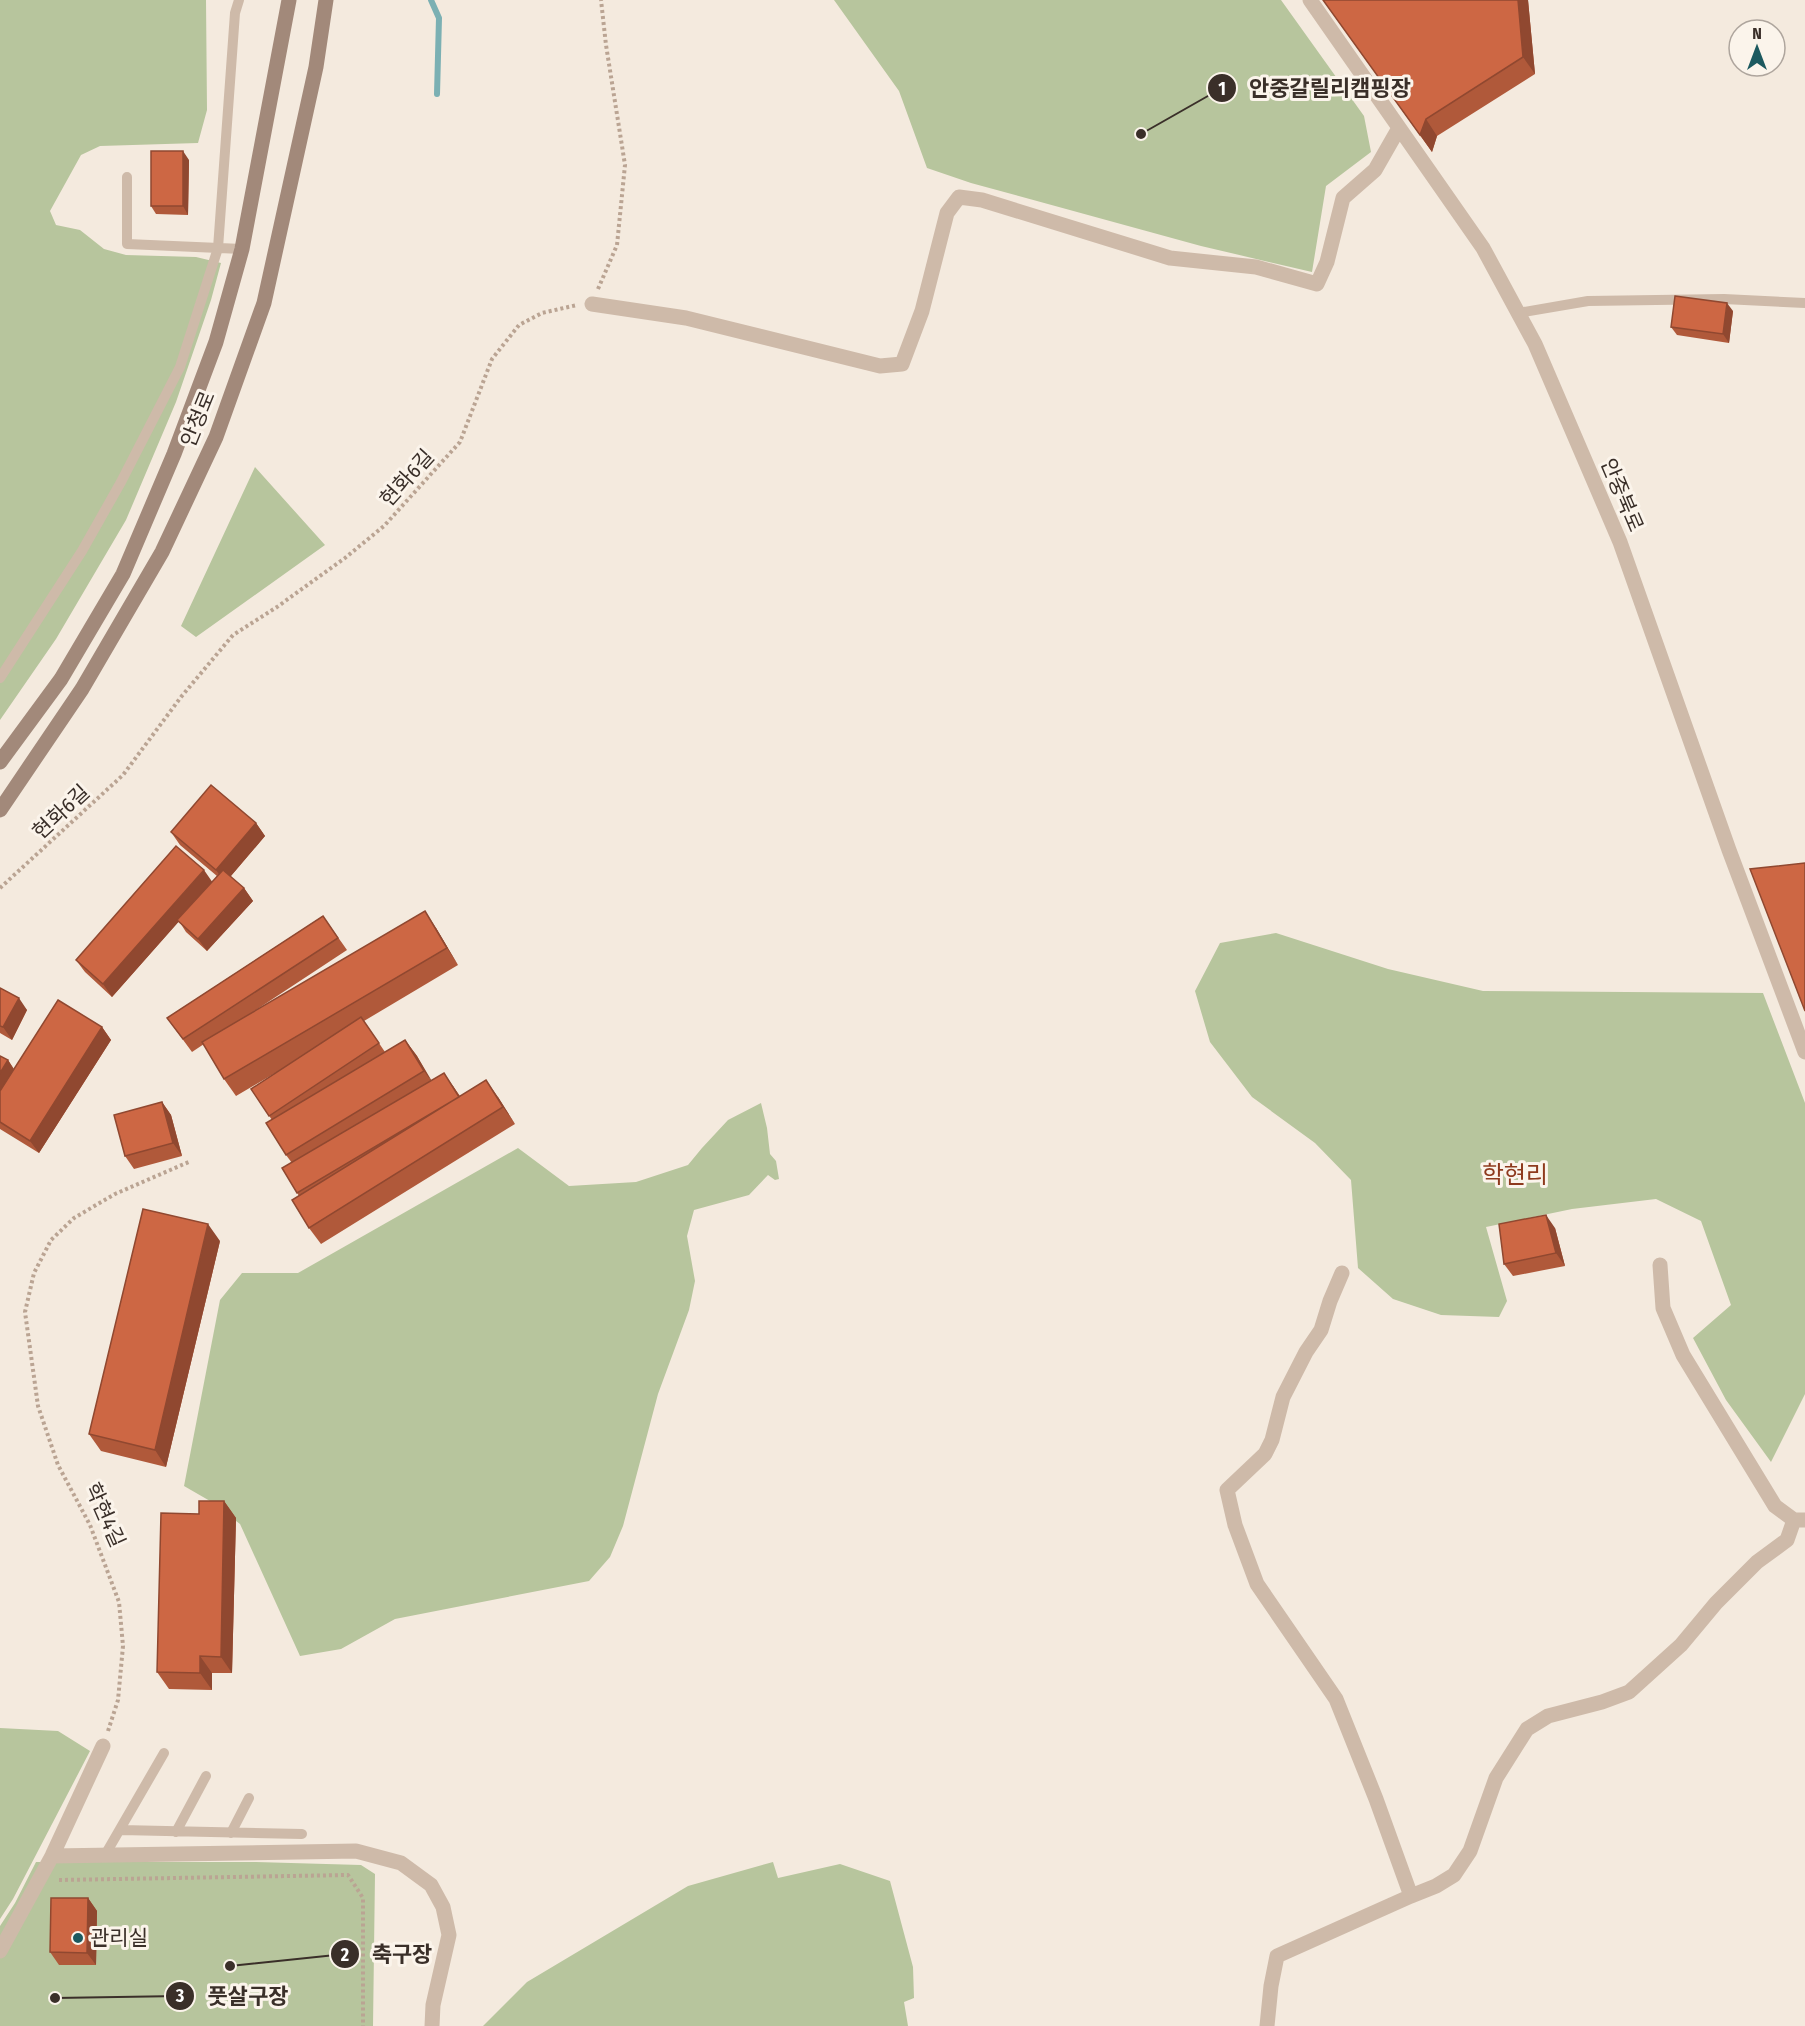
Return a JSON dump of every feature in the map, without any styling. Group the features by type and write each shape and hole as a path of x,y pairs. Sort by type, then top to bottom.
{"street":[{"name":"안청로","path":"0,762 61,679 123,574 174,454 216,342 242,249 290,0"},
{"name":"안청로","path":"0,810 82,689 162,552 216,437 264,303 313,78 326,0"},
{"name":"안중북로","path":"1310,0 1483,248 1535,344 1620,542 1729,850 1805,1052"},
{"path":"592,304 686,318 880,366 902,364 922,311 947,213 959,197 982,200 1170,258 1256,267 1317,284 1327,262 1343,198 1376,170 1399,128"},
{"path":"1267,2026 1270,1986 1277,1956 1436,1886 1454,1875 1470,1851 1496,1778 1527,1730 1548,1716 1602,1702 1629,1692 1681,1645 1716,1603 1757,1562 1787,1540 1799,1520 1775,1506 1683,1355 1663,1308 1660,1265"},
{"path":"1342,1273 1321,1330 1306,1352 1283,1397 1272,1440 1265,1454 1227,1491 1235,1525 1257,1584 1336,1699 1376,1799 1411,1896"},
{"path":"0,1951 52,1857 103,1746"},
{"path":"52,1857 356,1851 401,1863 431,1885 443,1907 449,1935 433,2005 432,2026"}],"lane":[{"path":"0,678 82,551 121,482 180,367 218,248 235,13 239,0"},
{"path":"128,177 127,244 242,249"},
{"path":"1518,313 1588,301 1724,299 1805,303"},
{"path":"105,1855 164,1753"},
{"path":"176,1832 206,1776"},
{"path":"231,1833 249,1798"},
{"path":"121,1830 302,1834"}],"path":[{"path":"592,304 616,246 625,165 601,0"},
{"name":"현화6길","path":"0,888 123,775 181,697 233,635 277,607 345,558 391,518 460,442 492,359 519,325 542,313 564,307 592,304"},
{"name":"학현4길","path":"103,1746 118,1700 123,1646 119,1602 90,1525 58,1465 38,1406 25,1312 34,1273 46,1248 51,1240 74,1218 115,1194 191,1161"},
{"path":"59,1880 348,1875 363,1898 363,2026"}],"green space":[{"path":"0,0 206,0 207,110 198,143 100,146 81,155 50,211 56,225 80,230 104,249 126,255 196,257 221,263 211,300 176,402 126,520 56,639 0,720"},
{"path":"834,0 1281,0 1364,116 1371,152 1326,186 1312,272 1201,246 971,183 927,168 899,91"},
{"path":"255,467 325,545 196,637 181,626"},
{"path":"1276,933 1388,969 1483,991 1763,993 1805,1103 1805,1394 1771,1462 1726,1400 1693,1338 1731,1305 1701,1221 1656,1199 1572,1209 1486,1227 1507,1301 1499,1317 1441,1315 1393,1299 1358,1268 1351,1180 1315,1143 1252,1097 1210,1042 1195,991 1220,943"},
{"path":"761,1103 770,1154 776,1161 779,1179 775,1180 768,1175 749,1195 694,1210 687,1236 695,1281 689,1310 658,1394 623,1526 610,1557 589,1581 395,1619 341,1649 300,1656 240,1524 210,1501 184,1486 220,1300 242,1273 298,1273 518,1148 569,1186 636,1182 688,1165 728,1120"},
{"path":"0,1728 58,1731 90,1751 13,1899 0,1919"},
{"path":"36,1862 256,1862 361,1865 375,1874 373,2026 0,2026 0,1926"},
{"path":"773,1862 778,1878 840,1864 890,1881 913,1967 914,1998 904,2002 908,2026 483,2026 527,1982 688,1886"}],"building":[{"path":"1323,0 1518,0 1523,57 1426,119 1420,135"},
{"path":"151,151 183,151 183,206 151,206"},
{"path":"1675,296 1727,303 1723,334 1671,327"},
{"path":"211,785 256,823 216,870 171,832"},
{"path":"176,846 204,870 103,984 76,960"},
{"path":"1805,863 1805,1011 1750,869"},
{"path":"223,870 244,888 198,939 177,920"},
{"path":"425,911 447,948 224,1079 202,1042"},
{"path":"323,916 338,938 183,1039 167,1018"},
{"path":"0,988 19,998 3,1027 0,1026"},
{"path":"58,1000 102,1027 30,1141 0,1122 0,1091"},
{"path":"361,1017 379,1043 269,1116 251,1089"},
{"path":"405,1040 424,1071 286,1155 266,1123"},
{"path":"0,1056 8,1060 0,1073"},
{"path":"444,1073 459,1097 297,1193 282,1168"},
{"path":"486,1080 503,1107 309,1228 292,1200"},
{"path":"162,1102 173,1143 125,1156 114,1115"},
{"path":"143,1209 208,1224 155,1450 89,1434"},
{"path":"1546,1215 1556,1253 1504,1264 1499,1224"},
{"path":"199,1501 224,1501 221,1657 200,1656 200,1673 157,1672 161,1513 199,1514"},
{"path":"51,1898 88,1898 87,1953 50,1952"}],"waterway":[{"path":"431,0 439,18 437,94"}],"place":[{"name":"안중갈릴리캠핑장","path":"1141,134"},
{"name":"관리실","path":"78,1938"},
{"name":"축구장","path":"230,1966"},
{"name":"풋살구장","path":"55,1998"}],"district":[{"name":"학현리","path":"1515,1175"}]}
